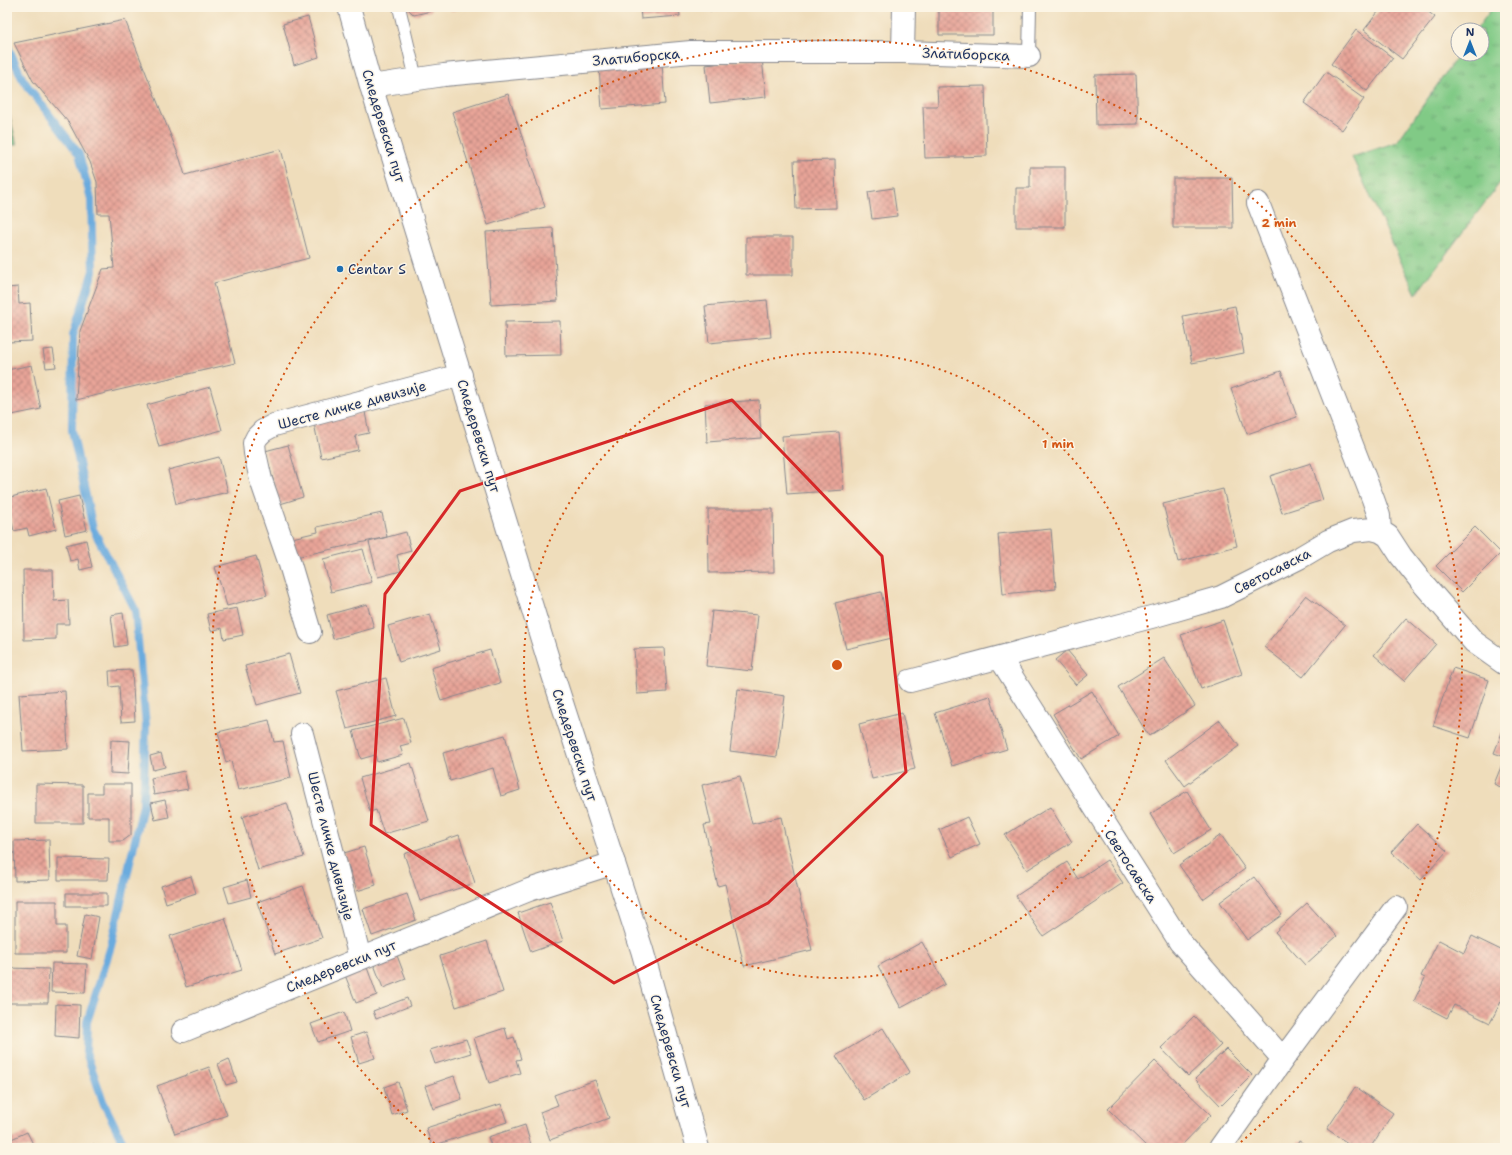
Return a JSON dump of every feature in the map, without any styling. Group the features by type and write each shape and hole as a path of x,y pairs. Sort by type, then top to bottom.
{"street":[{"name":"Смедеревски пут","path":"349,7 371,86 553,674 642,950 698,1148"},
{"name":"Златиборска","path":"903,52 904,7"},
{"name":"Златиборска","path":"371,86 451,74 691,52 903,52 1029,56"},
{"path":"1258,203 1375,505 1379,516 1380,531 1388,536 1401,556 1420,580 1474,642 1505,664"},
{"name":"Шесте личке дивизије","path":"310,632 289,561 261,480 254,443 257,436 274,425 461,375"},
{"name":"Светосавска","path":"910,682 1221,597 1301,557 1328,541 1353,531 1372,529 1380,531"},
{"name":"Светосавска","path":"1000,658 1180,942 1283,1059"},
{"name":"Шесте личке дивизије","path":"302,734 360,958"},
{"name":"Смедеревски пут","path":"183,1031 529,890 614,863"},
{"path":"1220,1148 1283,1059 1396,907"}],"lane":[{"path":"399,7 416,79"},
{"path":"1029,56 1030,7"}],"highlighted area":[{"path":"732,400 882,556 906,772 768,903 614,983 371,825 385,594 460,491"}],"green space":[{"path":"1493,7 1505,7 1505,176 1416,294 1352,157 1397,142 1453,62 1490,62 1490,22 1482,22"},
{"path":"7,104 17,145 7,145"}],"building":[{"path":"406,7 432,7 431,11 414,15"},
{"path":"450,7 465,7 451,11"},
{"path":"640,7 679,7 680,16 641,19"},
{"path":"710,7 761,7 761,8 710,11"},
{"path":"939,7 993,7 993,35 939,35"},
{"path":"1382,7 1422,7 1435,17 1402,59 1364,30"},
{"path":"308,17 319,57 294,65 283,24"},
{"path":"125,20 185,175 281,149 309,258 214,283 235,363 76,400 80,331 103,269 114,268 109,214 98,214 97,182 90,162 69,123 33,81 14,43"},
{"path":"1356,30 1393,58 1367,91 1331,64"},
{"path":"762,58 766,97 710,103 706,65"},
{"path":"662,63 665,104 602,109 599,67"},
{"path":"1326,72 1364,99 1342,130 1304,103"},
{"path":"1136,74 1138,124 1096,125 1095,75"},
{"path":"985,86 987,156 925,158 923,106 938,106 937,87"},
{"path":"508,94 545,207 488,225 452,112"},
{"path":"835,160 836,208 796,209 794,161"},
{"path":"1030,167 1065,167 1065,227 1016,227 1016,188 1030,188"},
{"path":"1173,178 1232,178 1233,228 1173,228"},
{"path":"893,188 897,216 872,219 868,192"},
{"path":"553,228 558,301 491,305 486,232"},
{"path":"746,237 793,237 793,275 746,275"},
{"path":"18,287 19,304 30,303 32,341 7,342 7,288"},
{"path":"767,300 771,337 709,343 705,306"},
{"path":"1235,306 1244,353 1192,363 1183,316"},
{"path":"560,321 561,355 506,356 505,322"},
{"path":"53,349 56,367 46,368 43,350"},
{"path":"32,365 41,409 7,416 7,370"},
{"path":"1281,371 1297,417 1247,434 1231,389"},
{"path":"210,387 222,430 159,447 147,405"},
{"path":"759,400 761,438 707,442 705,404"},
{"path":"365,412 369,433 355,436 358,450 321,458 314,423"},
{"path":"839,432 844,490 787,494 782,436"},
{"path":"288,445 303,497 280,504 265,451"},
{"path":"219,457 228,492 176,504 168,470"},
{"path":"1311,463 1323,500 1282,513 1270,476"},
{"path":"46,488 56,529 29,536 27,528 14,531 7,498"},
{"path":"1223,489 1237,546 1178,562 1163,504"},
{"path":"79,496 87,530 65,535 58,501"},
{"path":"708,509 773,509 774,572 709,573"},
{"path":"382,513 387,537 296,557 292,538 318,532 317,527"},
{"path":"1475,527 1501,553 1462,592 1436,566"},
{"path":"1051,529 1056,589 1003,594 998,534"},
{"path":"406,532 411,551 397,555 401,571 378,577 369,542"},
{"path":"86,540 92,567 80,570 78,559 70,561 66,545"},
{"path":"363,549 372,582 331,592 323,559"},
{"path":"256,556 267,595 227,606 215,567"},
{"path":"23,570 53,570 54,601 68,600 69,624 56,624 56,639 24,640"},
{"path":"881,592 892,638 846,649 835,603"},
{"path":"1306,595 1345,625 1303,677 1264,647"},
{"path":"367,604 374,628 333,639 327,615"},
{"path":"237,608 243,635 224,639 222,628 211,631 207,614"},
{"path":"712,611 758,615 752,671 706,666"},
{"path":"123,613 127,645 115,647 111,615"},
{"path":"430,614 441,649 399,662 388,626"},
{"path":"1406,618 1436,644 1404,681 1374,655"},
{"path":"1223,620 1242,674 1201,689 1181,635"},
{"path":"664,648 667,692 637,694 634,649"},
{"path":"490,650 500,683 441,701 431,668"},
{"path":"1067,650 1088,675 1076,685 1055,660"},
{"path":"289,654 300,693 257,705 245,666"},
{"path":"1164,658 1195,706 1149,736 1118,687"},
{"path":"1453,668 1489,680 1470,738 1433,726"},
{"path":"132,670 135,721 121,722 119,686 110,687 109,671"},
{"path":"386,678 396,716 347,729 336,691"},
{"path":"738,689 785,696 777,757 730,751"},
{"path":"65,691 68,749 23,751 19,694"},
{"path":"1092,691 1119,736 1081,759 1053,714"},
{"path":"990,696 1007,749 952,766 935,713"},
{"path":"902,713 915,769 872,779 859,724"},
{"path":"404,718 411,743 400,746 403,755 377,762 375,755 361,759 353,731"},
{"path":"269,720 274,742 283,741 291,778 238,790 231,761 226,763 218,732"},
{"path":"1220,720 1239,746 1185,786 1166,760"},
{"path":"1505,725 1505,757 1494,753"},
{"path":"505,735 520,790 501,796 493,768 450,781 443,753"},
{"path":"111,740 130,741 128,774 110,773"},
{"path":"161,753 165,767 153,770 150,756"},
{"path":"1505,757 1505,789 1494,784"},
{"path":"411,763 429,821 384,834 376,810 370,812 360,778"},
{"path":"184,771 188,789 154,795 151,778"},
{"path":"740,776 752,824 781,817 812,950 744,966 725,884 718,886 704,825 711,824 702,785"},
{"path":"36,784 83,785 83,823 36,823"},
{"path":"102,784 131,784 131,835 123,841 109,841 109,817 88,817 88,793 102,793"},
{"path":"1187,791 1211,830 1174,853 1150,814"},
{"path":"165,800 169,817 155,820 151,803"},
{"path":"287,803 304,857 258,870 242,817"},
{"path":"1050,807 1072,842 1027,870 1005,835"},
{"path":"967,817 980,844 952,857 939,830"},
{"path":"1417,824 1447,851 1421,880 1391,852"},
{"path":"459,835 475,883 420,901 404,854"},
{"path":"1221,835 1245,869 1203,899 1179,865"},
{"path":"49,840 50,880 15,881 14,841"},
{"path":"364,847 376,885 357,891 344,853"},
{"path":"58,858 109,859 108,880 58,880"},
{"path":"1107,860 1123,883 1043,936 1016,896 1067,862 1078,879"},
{"path":"191,876 196,893 166,903 161,886"},
{"path":"1254,877 1282,915 1247,940 1220,902"},
{"path":"247,880 251,897 229,903 224,887"},
{"path":"303,886 322,938 275,954 257,902"},
{"path":"66,893 107,893 107,906 66,906"},
{"path":"407,894 416,920 372,936 363,909"},
{"path":"15,901 57,901 57,926 66,926 66,953 15,953"},
{"path":"550,902 563,941 531,952 518,913"},
{"path":"1307,903 1337,936 1305,965 1275,932"},
{"path":"85,914 99,917 92,959 77,956"},
{"path":"225,918 242,970 186,987 170,936"},
{"path":"1472,936 1505,952 1505,994 1490,1023 1454,1005 1447,1018 1414,1001 1425,978 1421,976 1439,940 1464,953"},
{"path":"487,941 503,992 456,1007 440,956"},
{"path":"922,942 945,984 901,1008 878,966"},
{"path":"396,953 406,979 383,988 373,962"},
{"path":"365,962 377,995 356,1003 343,970"},
{"path":"52,963 87,964 85,993 51,992"},
{"path":"7,968 49,969 48,1003 7,1003"},
{"path":"407,998 410,1006 376,1019 373,1011"},
{"path":"56,1004 80,1005 79,1038 55,1036"},
{"path":"344,1012 350,1031 318,1042 311,1024"},
{"path":"1194,1016 1221,1045 1188,1076 1161,1048"},
{"path":"505,1028 508,1039 514,1037 521,1059 516,1060 520,1073 489,1083 474,1038"},
{"path":"883,1028 910,1072 864,1100 836,1056"},
{"path":"366,1032 375,1058 359,1063 351,1037"},
{"path":"466,1039 471,1053 435,1064 430,1050"},
{"path":"1226,1049 1252,1075 1221,1106 1195,1079"},
{"path":"229,1059 237,1082 226,1085 218,1064"},
{"path":"1155,1061 1211,1115 1179,1148 1148,1148 1108,1109"},
{"path":"209,1067 227,1115 175,1134 157,1086"},
{"path":"454,1076 462,1099 433,1109 425,1086"},
{"path":"595,1080 609,1118 550,1140 540,1112 558,1105 554,1095"},
{"path":"398,1082 407,1110 392,1115 384,1087"},
{"path":"1355,1087 1393,1113 1370,1148 1355,1148 1327,1129"},
{"path":"501,1104 507,1122 432,1146 426,1128"},
{"path":"525,1125 532,1148 492,1148 488,1137"},
{"path":"27,1132 35,1148 7,1148 7,1141"},
{"path":"1299,1141 1311,1148 1295,1148"},
{"path":"94,1144 95,1148 84,1148"}],"waterway":[{"path":"7,45 23,80 79,154 91,199 93,271 73,335 72,430 93,529 135,609 146,725 143,805 111,946 87,1022 86,1052 104,1104 126,1148"}],"place":[{"name":"Centar S","path":"340,269"}]}
